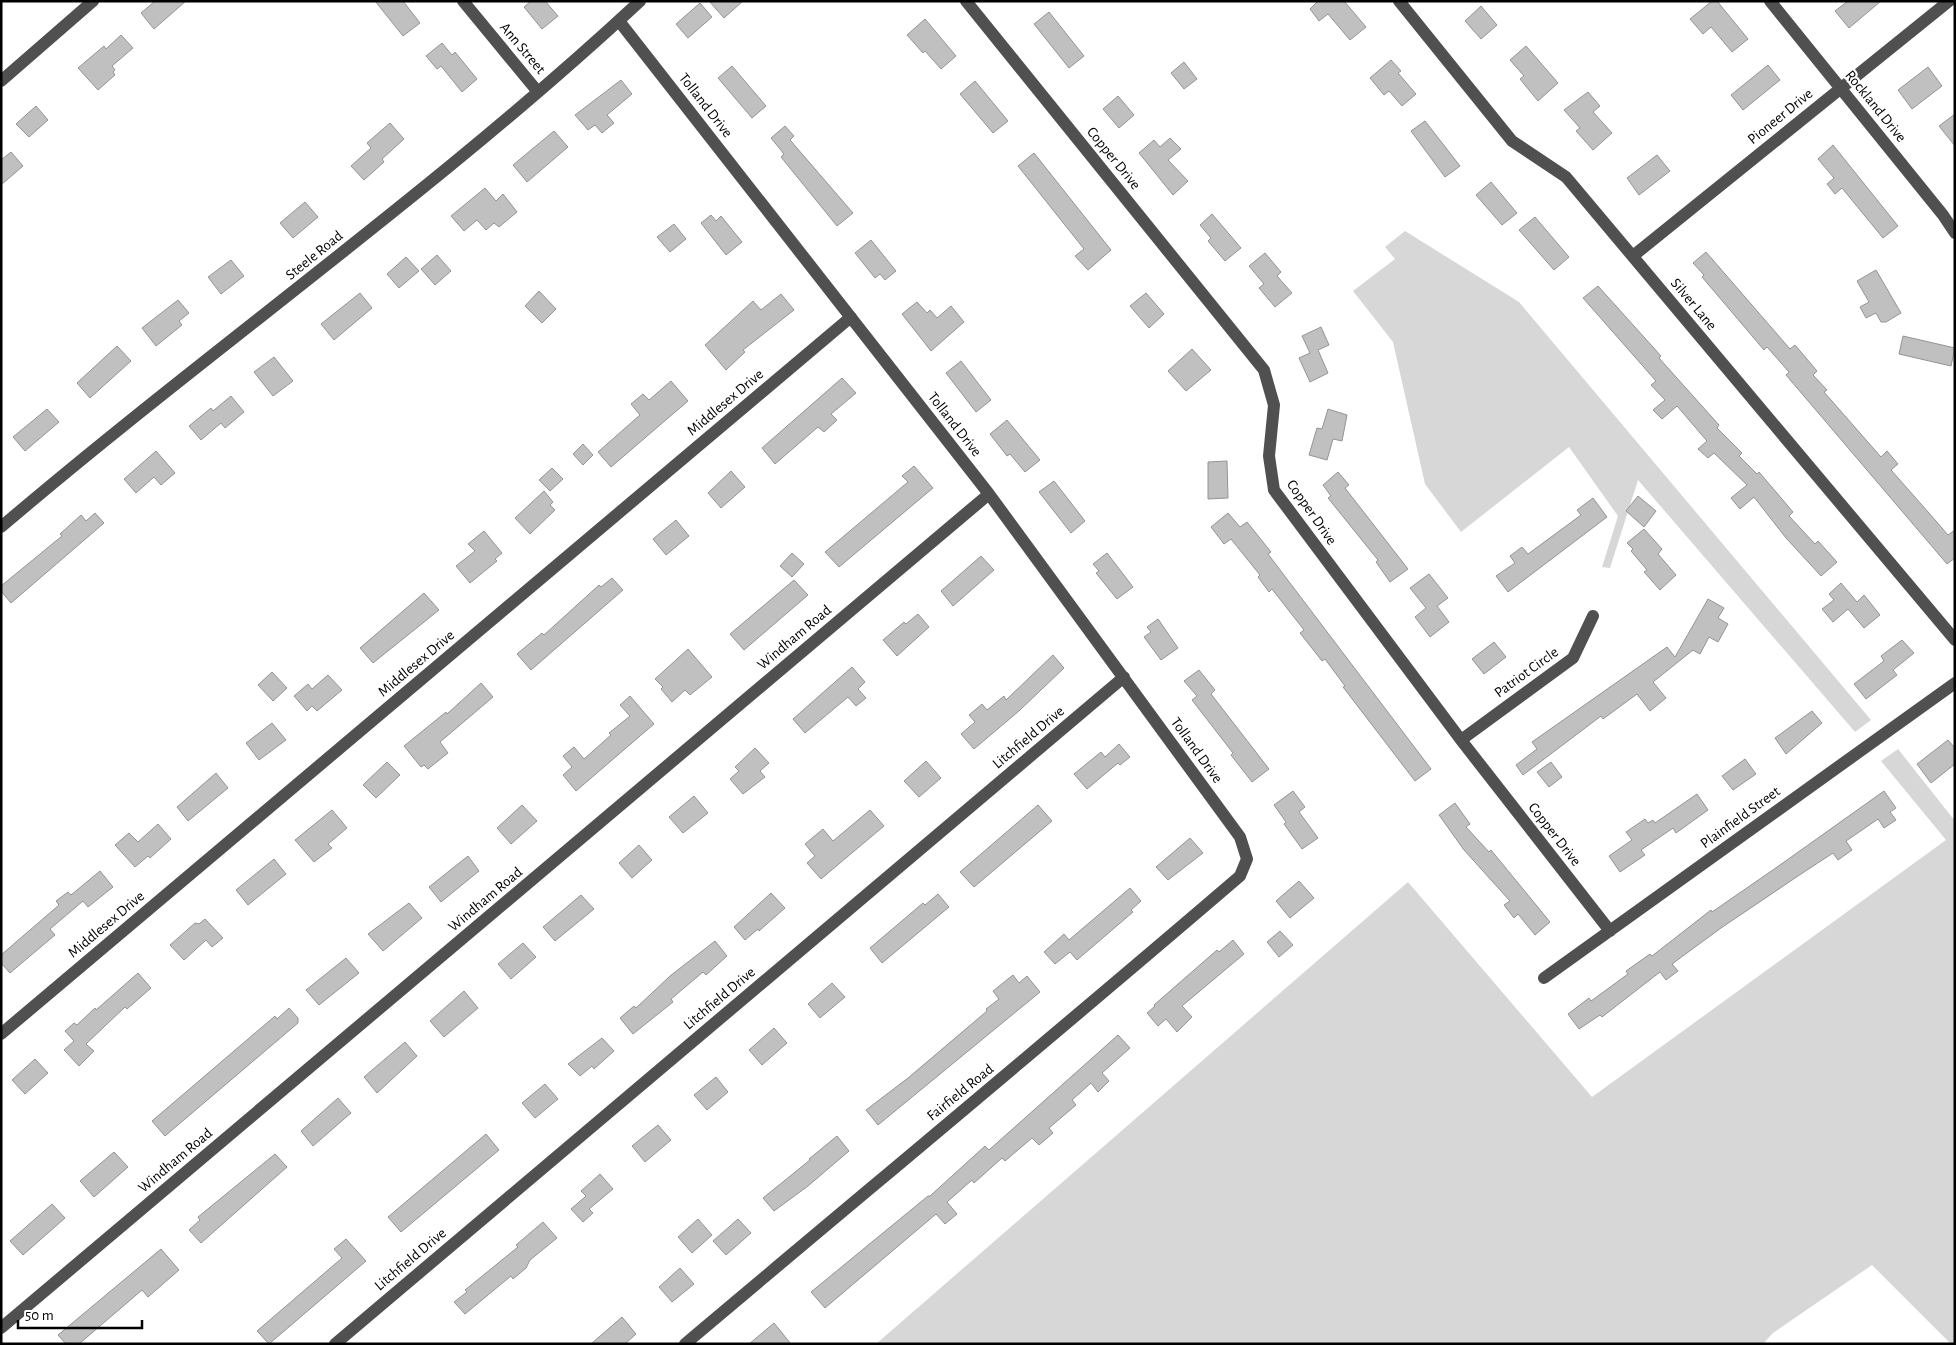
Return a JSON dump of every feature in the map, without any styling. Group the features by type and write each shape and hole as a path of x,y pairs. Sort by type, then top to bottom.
{"street":[{"path":"1,81 93,1"},
{"name":"Ann Street","path":"463,1 538,92"},
{"name":"Steele Road","path":"1,527 96,446 310,279 538,92 640,1"},
{"name":"Copper Drive","path":"966,1 1264,370 1274,405 1268,456 1274,490 1461,740 1610,931"},
{"name":"Silver Lane","path":"1399,1 1512,141 1566,177 1955,640"},
{"name":"Rockland Drive","path":"1770,1 1943,215 1955,233"},
{"name":"Pioneer Drive","path":"1633,256 1949,1"},
{"name":"Tolland Drive","path":"619,21 989,494 1240,837 1247,859"},
{"name":"Middlesex Drive","path":"1,1034 851,317"},
{"name":"Windham Road","path":"1,1328 989,494"},
{"name":"Patriot Circle","path":"1461,740 1573,658 1593,616"},
{"name":"Litchfield Drive","path":"335,1344 1124,677"},
{"name":"Plainfield Street","path":"1544,978 1955,683"},
{"name":"Fairfield Road","path":"685,1344 943,1126 1048,1041 1240,876 1247,859"}],"shaded area":[{"path":"1405,231 1519,302 1871,720 1855,732 1638,480 1610,568 1602,567 1618,516 1569,447 1461,532 1425,484 1393,342 1353,291 1395,259 1385,247"},
{"path":"1898,749 1955,821 1955,1344 1951,1344 1872,1265 1773,1333 1763,1344 876,1344 1408,882 1592,1097 1946,840 1881,761"}],"building":[{"path":"155,1 186,1 154,29 141,13"},
{"path":"375,1 403,1 420,23 403,36"},
{"path":"531,1 545,1 558,16 542,29 524,7"},
{"path":"709,1 743,1 724,18"},
{"path":"1318,1 1344,1 1366,27 1350,40 1328,14 1319,21 1310,9"},
{"path":"1712,1 1717,1 1748,39 1732,52 1711,27 1703,34 1690,19"},
{"path":"1848,1 1881,1 1849,28 1835,11"},
{"path":"700,3 712,17 688,38 676,24"},
{"path":"1481,6 1497,25 1481,39 1465,21"},
{"path":"1049,12 1084,56 1069,68 1034,24"},
{"path":"925,19 956,56 941,69 907,35"},
{"path":"121,35 133,48 112,66 115,70 113,72 115,75 98,90 78,68 104,46 106,49"},
{"path":"442,43 452,55 455,52 477,79 462,92 441,66 437,69 426,56"},
{"path":"1526,46 1558,83 1538,101 1520,79 1524,76 1510,60"},
{"path":"1391,60 1401,71 1398,73 1416,94 1402,106 1389,91 1384,95 1370,78"},
{"path":"1184,62 1197,79 1184,89 1171,73"},
{"path":"1768,65 1780,80 1743,110 1731,95"},
{"path":"732,66 766,106 752,118 718,78"},
{"path":"1928,67 1942,86 1912,109 1898,90"},
{"path":"621,80 632,94 607,115 614,123 602,133 595,125 588,130 575,115"},
{"path":"975,81 1008,121 993,133 960,94"},
{"path":"1588,92 1600,106 1593,112 1612,133 1593,150 1576,131 1580,128 1564,110"},
{"path":"1118,96 1134,115 1119,128 1103,109"},
{"path":"36,106 48,120 29,137 16,124"},
{"path":"1955,114 1955,146 1939,126"},
{"path":"1425,121 1460,166 1445,177 1411,131"},
{"path":"390,123 404,139 382,159 384,162 364,180 351,166 371,148 367,143"},
{"path":"785,126 794,136 790,140 853,213 837,226 781,157 784,154 771,138"},
{"path":"554,131 568,147 527,182 513,165"},
{"path":"1170,138 1181,149 1168,160 1188,181 1173,195 1139,153 1154,140 1160,147"},
{"path":"1833,145 1898,226 1883,238 1842,188 1835,194 1827,184 1834,178 1818,159"},
{"path":"11,152 23,166 1,185 1,160"},
{"path":"1034,153 1111,250 1088,270 1075,256 1084,249 1018,166"},
{"path":"1657,155 1670,171 1639,195 1627,178"},
{"path":"1491,182 1517,213 1502,225 1476,195"},
{"path":"485,188 496,201 503,194 517,212 499,227 494,223 486,230 477,220 464,231 451,216"},
{"path":"305,202 318,217 293,238 280,223"},
{"path":"1212,214 1241,248 1225,261 1208,241 1211,238 1200,225"},
{"path":"711,215 716,221 721,216 742,242 726,255 701,223"},
{"path":"1535,217 1569,257 1554,270 1519,230"},
{"path":"674,224 686,239 670,252 657,237"},
{"path":"871,240 896,271 885,280 880,274 875,278 855,253"},
{"path":"1706,252 1790,349 1795,345 1817,371 1813,375 1827,390 1824,392 1881,457 1887,451 1898,464 1891,470 1948,535 1955,530 1955,558 1947,564 1786,375 1789,372 1767,347 1764,350 1702,277 1704,275 1693,263"},
{"path":"1265,253 1281,272 1277,276 1292,293 1275,307 1259,288 1264,284 1249,266"},
{"path":"437,255 451,271 435,285 421,269"},
{"path":"406,257 419,271 399,288 387,274"},
{"path":"231,260 244,276 221,294 208,277"},
{"path":"1876,270 1901,313 1886,322 1881,322 1876,313 1866,318 1860,307 1869,302 1857,281"},
{"path":"1598,286 1661,356 1659,358 1719,425 1717,428 1742,453 1739,456 1757,474 1759,472 1793,512 1789,516 1815,544 1818,541 1837,562 1821,576 1786,538 1754,497 1740,509 1731,498 1747,485 1714,453 1708,458 1698,449 1707,441 1677,406 1662,419 1653,410 1665,400 1651,385 1656,381 1583,298"},
{"path":"539,291 556,309 542,323 525,306"},
{"path":"360,293 372,308 334,340 321,324"},
{"path":"1146,293 1164,314 1149,328 1130,306"},
{"path":"781,294 794,310 743,350 745,352 726,370 705,345 753,301 761,310"},
{"path":"178,300 189,313 179,321 182,325 156,346 142,328"},
{"path":"917,302 927,313 930,310 937,318 951,306 964,322 931,351 902,314"},
{"path":"1321,327 1329,345 1318,350 1328,373 1310,382 1299,358 1310,353 1302,336"},
{"path":"1903,336 1955,348 1951,366 1899,354"},
{"path":"117,346 131,361 90,398 77,383"},
{"path":"1192,349 1211,370 1186,391 1168,371"},
{"path":"274,357 293,381 273,396 254,372"},
{"path":"961,361 991,400 976,412 946,373"},
{"path":"842,378 856,393 831,414 837,420 824,432 818,427 775,464 762,448"},
{"path":"671,381 688,401 611,467 598,452 640,415 631,404 643,394 649,400"},
{"path":"231,396 244,412 225,428 221,423 201,440 189,426 211,408 213,411"},
{"path":"47,409 59,422 25,451 13,437"},
{"path":"1328,409 1347,415 1342,441 1333,439 1327,460 1309,455 1317,428 1322,429"},
{"path":"1007,420 1040,460 1025,472 1010,454 1007,456 990,434"},
{"path":"583,444 593,455 583,465 573,454"},
{"path":"156,451 175,473 161,485 154,477 136,493 124,479"},
{"path":"1227,461 1228,498 1208,499 1208,462"},
{"path":"914,466 933,488 839,567 825,552 908,482 902,476"},
{"path":"552,468 563,479 550,491 539,480"},
{"path":"731,471 745,487 721,508 708,493"},
{"path":"1338,472 1349,485 1345,488 1408,569 1390,582 1376,562 1378,560 1328,498 1331,496 1323,485"},
{"path":"1054,481 1085,521 1071,533 1039,492"},
{"path":"544,491 553,502 550,505 555,510 530,534 515,518"},
{"path":"1638,496 1656,511 1644,527 1626,511"},
{"path":"1593,498 1607,517 1508,592 1496,576 1515,563 1510,556 1522,547 1528,554 1581,515 1577,510"},
{"path":"95,513 104,523 11,603 1,591 1,586 62,536 60,534 81,515 86,521"},
{"path":"1228,513 1240,527 1247,522 1271,552 1268,554 1431,769 1415,781 1343,687 1345,686 1325,659 1322,661 1300,633 1304,630 1272,589 1269,592 1258,577 1260,575 1231,539 1224,544 1211,527"},
{"path":"676,520 689,536 666,555 653,539"},
{"path":"1644,529 1662,549 1658,554 1676,575 1660,590 1644,572 1647,570 1631,551 1633,549 1627,543"},
{"path":"484,531 502,553 495,559 497,561 470,583 456,566 475,551 468,544"},
{"path":"792,553 804,564 792,577 780,566"},
{"path":"1107,553 1133,587 1117,599 1096,573 1099,571 1093,564"},
{"path":"981,556 994,570 953,606 941,591"},
{"path":"1429,574 1448,598 1437,606 1449,622 1430,637 1415,617 1426,608 1410,588"},
{"path":"612,578 623,590 531,670 517,654 542,633 544,635 599,585 601,587"},
{"path":"794,580 808,595 744,650 730,634"},
{"path":"1841,583 1857,602 1864,595 1880,615 1864,628 1848,609 1833,622 1822,609 1834,600 1829,594"},
{"path":"424,593 439,610 373,663 360,648"},
{"path":"1708,599 1724,608 1718,618 1728,624 1718,642 1709,637 1700,654 1693,650 1653,682 1666,698 1650,711 1637,694 1603,719 1601,716 1523,775 1516,765 1537,749 1532,742 1667,647 1675,657"},
{"path":"918,614 929,627 897,656 883,640 904,622 906,624"},
{"path":"1158,619 1178,648 1161,660 1144,637 1151,632 1147,627"},
{"path":"1902,640 1914,653 1893,670 1897,675 1866,699 1854,684 1884,661 1881,656"},
{"path":"1494,642 1506,657 1484,674 1472,659"},
{"path":"688,649 712,677 690,695 685,690 672,702 661,689 663,687 655,679"},
{"path":"1053,655 1064,668 1019,711 974,749 961,734 975,722 969,715 982,704 987,710 1004,696 1006,700"},
{"path":"852,667 865,682 858,689 866,698 856,706 848,697 805,733 793,719"},
{"path":"1199,670 1215,690 1211,694 1269,769 1252,782 1231,755 1233,753 1192,700 1197,696 1184,681"},
{"path":"272,672 287,688 273,701 258,685"},
{"path":"328,675 342,690 317,711 312,706 307,711 294,696 308,684 312,689"},
{"path":"481,683 493,697 440,742 448,753 428,769 424,765 421,767 404,746 446,712 447,714"},
{"path":"630,696 654,724 576,791 563,775 572,767 563,756 574,747 584,759 611,735 609,733 630,716 620,705"},
{"path":"1812,711 1822,723 1786,754 1775,738"},
{"path":"272,723 286,740 259,760 246,743"},
{"path":"1948,740 1955,748 1955,764 1931,783 1917,764"},
{"path":"1119,744 1130,757 1120,765 1118,763 1087,789 1074,774 1101,752 1105,757"},
{"path":"755,748 769,763 760,771 765,777 743,794 730,779 739,771 735,767"},
{"path":"1745,759 1756,774 1733,790 1722,776"},
{"path":"926,761 941,778 919,797 904,781"},
{"path":"387,762 400,775 376,798 363,785"},
{"path":"1551,762 1562,777 1549,787 1537,772"},
{"path":"216,773 228,788 188,821 177,807"},
{"path":"1293,791 1305,807 1299,812 1318,838 1302,849 1284,824 1286,822 1274,805"},
{"path":"1884,791 1896,808 1890,812 1896,820 1884,828 1878,819 1846,841 1852,850 1838,860 1833,853 1721,928 1672,964 1678,971 1666,980 1660,972 1602,1017 1600,1015 1579,1029 1568,1014 1589,998 1591,1001 1628,974 1626,971 1650,954 1652,956 1711,910 1712,912"},
{"path":"1697,794 1708,810 1676,833 1673,828 1641,850 1645,855 1620,872 1609,856 1632,840 1626,832 1645,819 1648,823 1653,820 1655,823"},
{"path":"694,796 708,813 683,833 669,817"},
{"path":"1455,803 1470,824 1466,827 1489,852 1491,850 1550,922 1535,935 1518,914 1514,918 1504,905 1510,901 1464,850 1439,815"},
{"path":"522,805 537,821 511,844 497,828"},
{"path":"1038,805 1052,821 974,887 960,872"},
{"path":"332,810 347,828 328,844 332,848 314,862 295,840"},
{"path":"870,810 884,826 821,879 807,863 815,856 805,844 823,829 833,841"},
{"path":"158,824 171,839 150,858 148,856 135,867 115,845 129,833 138,842"},
{"path":"1190,838 1203,853 1168,880 1156,867"},
{"path":"639,845 652,860 632,878 619,863"},
{"path":"468,856 479,871 441,902 429,887"},
{"path":"274,859 286,874 248,905 236,890"},
{"path":"100,871 113,887 88,907 83,901 50,929 55,935 10,973 1,963 1,955 59,905 56,901 68,892 71,895"},
{"path":"1299,881 1314,898 1290,918 1276,901"},
{"path":"1130,888 1141,901 1131,910 1133,912 1077,960 1070,952 1055,964 1044,952 1064,934 1069,940"},
{"path":"771,893 785,908 759,931 758,929 745,940 734,927"},
{"path":"938,894 949,907 882,963 870,948 923,903 925,905"},
{"path":"581,895 594,909 555,941 543,927"},
{"path":"409,903 422,918 383,951 368,934"},
{"path":"205,919 223,938 212,947 206,940 184,960 170,945 195,923 199,924"},
{"path":"1280,931 1293,945 1279,957 1267,942"},
{"path":"1233,940 1244,954 1182,1006 1192,1017 1177,1032 1166,1019 1158,1026 1147,1013 1217,950 1219,952"},
{"path":"715,941 727,956 706,975 703,972 671,999 673,1002 633,1034 620,1018 634,1006 636,1008 670,976"},
{"path":"523,943 536,957 511,979 498,964"},
{"path":"346,958 359,973 319,1005 306,990"},
{"path":"138,973 151,988 127,1009 125,1007 86,1044 94,1051 79,1066 64,1050 74,1041 65,1031 74,1023 77,1025 95,1008 96,1010"},
{"path":"1013,975 1019,983 1027,976 1040,992 878,1125 866,1110 908,1078 987,1011 986,1009 999,999 993,991"},
{"path":"832,983 845,997 820,1018 808,1004"},
{"path":"464,991 478,1008 444,1037 430,1021"},
{"path":"289,1008 298,1018 298,1023 165,1136 152,1121 275,1016 277,1019"},
{"path":"774,1028 787,1043 762,1065 749,1050"},
{"path":"1118,1035 1130,1048 1102,1073 1109,1081 1098,1092 1091,1083 1072,1100 1076,1105 1049,1128 1053,1133 1039,1145 1032,1138 1005,1161 1002,1158 974,1183 972,1180 947,1202 957,1214 945,1224 936,1214 825,1308 811,1292 930,1196 985,1146 989,1150"},
{"path":"602,1038 614,1051 594,1069 592,1066 580,1076 568,1064"},
{"path":"405,1042 417,1056 377,1093 364,1077"},
{"path":"35,1059 48,1073 25,1094 12,1080"},
{"path":"716,1077 728,1092 707,1110 694,1095"},
{"path":"545,1084 558,1099 535,1118 522,1103"},
{"path":"338,1098 351,1113 313,1146 301,1131"},
{"path":"658,1125 671,1140 645,1162 632,1146"},
{"path":"486,1134 499,1150 401,1232 388,1217"},
{"path":"837,1136 849,1151 808,1186 774,1211 763,1198"},
{"path":"114,1152 128,1167 94,1197 80,1181"},
{"path":"275,1154 287,1167 201,1243 189,1230 200,1220 198,1217"},
{"path":"600,1174 613,1189 589,1209 593,1213 583,1222 571,1209 586,1196 581,1191"},
{"path":"52,1204 65,1218 23,1255 10,1241"},
{"path":"698,1219 712,1235 692,1253 678,1237"},
{"path":"738,1219 751,1233 726,1255 713,1241"},
{"path":"543,1222 557,1238 530,1260 526,1268 513,1279 511,1276 465,1314 454,1302 467,1292 465,1290 518,1247 516,1245"},
{"path":"346,1239 366,1261 269,1344 257,1331 342,1258 334,1249"},
{"path":"161,1249 179,1270 148,1297 142,1290 79,1344 66,1344 58,1335"},
{"path":"680,1268 694,1284 672,1302 659,1287"},
{"path":"622,1317 636,1334 625,1344 591,1344"},
{"path":"774,1323 791,1344 749,1344"}]}
